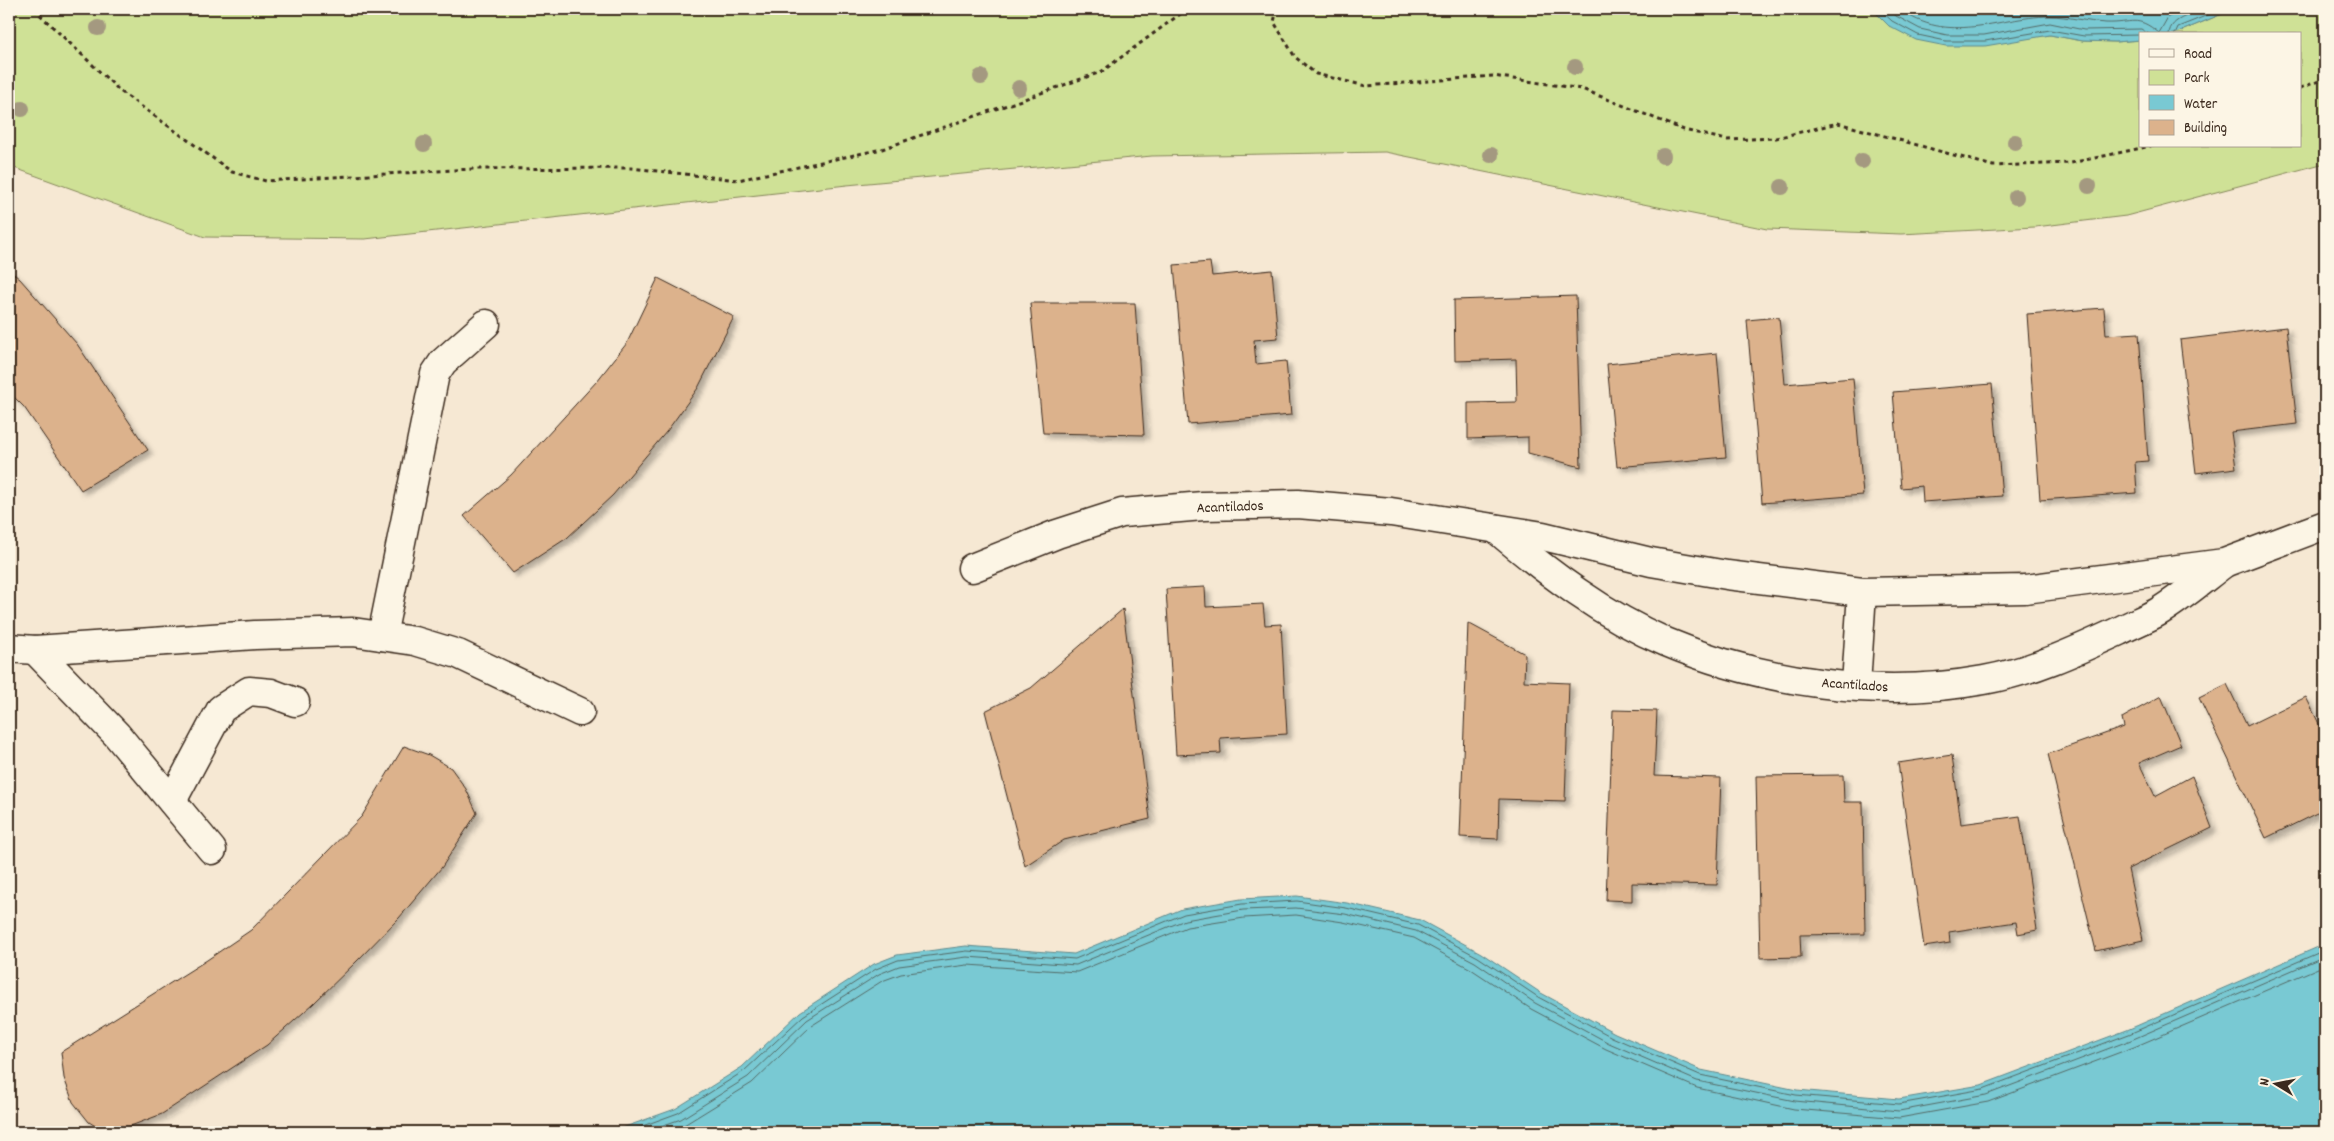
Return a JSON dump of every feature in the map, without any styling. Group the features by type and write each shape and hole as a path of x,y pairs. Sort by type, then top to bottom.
{"street":[{"path":"382,636 435,374 443,362 486,324"},
{"name":"Acantilados","path":"972,568 1056,534 1122,513 1203,506 1298,504 1391,512 1543,536 1651,562 1726,576 1862,592 2025,589 2224,563 2325,525"},
{"name":"Acantilados","path":"1496,529 1546,572 1608,612 1666,642 1726,663 1770,675 1831,684 1884,687 1984,680 2037,666 2091,644 2159,611 2224,563"},
{"path":"1856,685 1862,592"},
{"path":"22,649 255,635 353,632 415,641 458,654 580,712"},
{"path":"22,649 118,736 212,850"},
{"path":"172,802 221,710 249,691 271,693 295,702"}],"path":[{"path":"34,9 120,91 232,172 266,181 472,169 631,168 738,180 882,149 1101,72 1187,9"},
{"path":"1277,9 1274,22 1295,57 1316,74 1366,86 1493,76 1582,89 1684,130 1727,140 1776,138 1838,123 1993,166 2071,163 2142,148"},
{"path":"2302,87 2325,79"}],"green space":[{"path":"9,9 1872,9 1889,26 2020,39 2050,35 2083,41 2115,42 2139,40 2139,148 2302,148 2302,32 2179,32 2234,9 2325,9 2325,163 2126,216 2035,227 1901,234 1767,229 1385,152 1152,156 847,185 365,239 205,237 9,166"}],"water":[{"path":"1872,9 2234,9 2179,32 2139,32 2139,40 2115,42 2083,41 2050,35 1985,46 1946,46 1916,40 1889,26"},
{"path":"1297,896 1347,903 1420,920 1481,953 1541,993 1615,1033 1701,1070 1797,1090 1899,1099 1981,1085 2127,1030 2325,944 2325,1132 611,1132 675,1109 742,1067 800,1012 874,964 897,955 966,946 1074,954 1182,909 1241,899"}],"building":[{"path":"1210,262 1212,276 1272,270 1278,338 1254,340 1256,364 1286,361 1291,415 1188,424 1174,265"},
{"path":"9,270 20,279 77,344 148,450 81,490 24,407 9,392"},
{"path":"658,278 734,317 698,388 667,431 613,495 567,538 513,573 464,516 511,475 597,381 627,343"},
{"path":"1576,296 1581,467 1528,453 1528,437 1468,439 1468,403 1517,402 1516,359 1455,361 1454,300"},
{"path":"1030,303 1135,303 1144,435 1043,433"},
{"path":"2104,308 2106,335 2139,333 2148,461 2135,462 2137,493 2040,500 2027,314"},
{"path":"1779,317 1785,384 1853,378 1863,495 1762,503 1747,320"},
{"path":"2286,327 2297,424 2231,432 2236,468 2196,473 2180,340"},
{"path":"1717,353 1726,457 1617,467 1607,364"},
{"path":"1992,384 2002,496 1923,502 1922,486 1901,488 1893,392"},
{"path":"1205,587 1206,607 1263,604 1265,625 1281,624 1287,734 1220,738 1221,753 1176,755 1166,589"},
{"path":"1123,609 1150,819 1064,840 1025,866 985,711 1031,688"},
{"path":"2325,609 2325,627 2319,611"},
{"path":"1468,623 1525,654 1524,681 1569,683 1565,801 1499,799 1498,839 1460,837"},
{"path":"2227,684 2247,726 2306,697 2325,736 2325,809 2266,838 2199,698"},
{"path":"2161,696 2181,745 2139,763 2155,796 2192,776 2212,828 2128,869 2143,940 2096,951 2048,754 2124,727 2122,718"},
{"path":"1613,710 1657,711 1654,776 1721,778 1717,885 1632,883 1632,901 1606,900"},
{"path":"404,746 429,755 451,768 466,789 477,813 442,867 399,918 357,961 267,1045 162,1114 115,1132 105,1132 89,1122 73,1102 64,1078 61,1052 251,930 362,816"},
{"path":"1952,755 1961,824 2020,816 2037,930 2018,934 2016,922 1949,932 1950,943 1924,947 1898,763"},
{"path":"1843,775 1844,802 1863,802 1865,934 1800,935 1801,957 1760,958 1756,776"}]}
